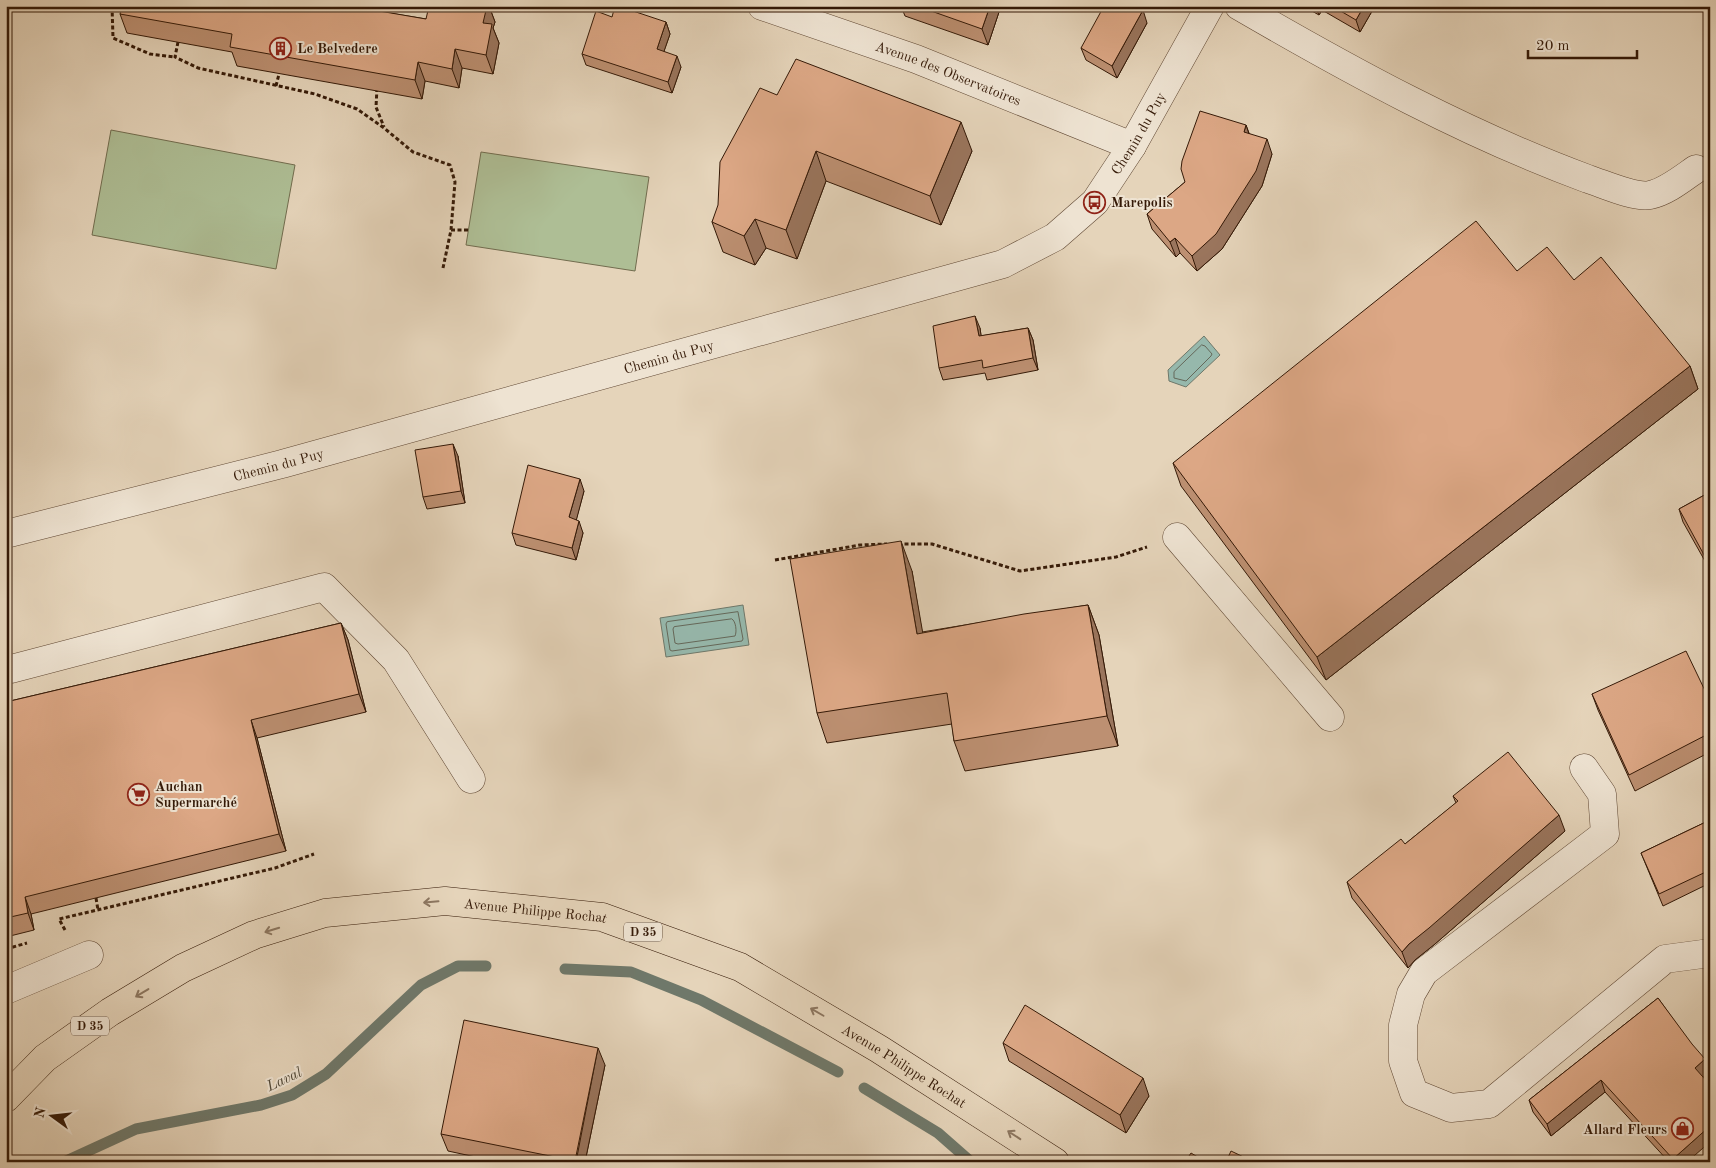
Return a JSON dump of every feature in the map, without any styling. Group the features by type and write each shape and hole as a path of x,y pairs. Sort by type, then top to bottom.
{"main road":[{"name":"Avenue Philippe Rochat","path":"10,1089 45,1058 110,1012 183,968 254,935 325,913 445,901 602,917 740,967 879,1049 1055,1162"}],"street":[{"name":"Avenue des Observatoires","path":"762,6 916,59 1132,146"},
{"name":"Chemin du Puy","path":"6,534 282,464 1003,264 1055,237 1095,202 1132,146 1210,6"},
{"path":"1239,6 1337,63 1446,118 1550,165 1628,193 1650,195 1674,184 1696,169"},
{"path":"1176,537 1330,717"},
{"path":"11,669 324,587 396,660 471,778"},
{"path":"1584,768 1602,794 1604,834 1424,972 1411,994 1402,1025 1402,1061 1414,1094 1451,1108 1489,1104 1665,959 1710,940"},
{"path":"1665,959 1710,953"},
{"path":"6,990 89,955"}],"path":[{"path":"112,6 113,38 150,54 175,57 198,68 315,94 357,110 384,128 412,152 450,165 455,182 451,230 442,268"},
{"path":"388,24 392,6"},
{"path":"175,57 178,42"},
{"path":"276,86 279,74"},
{"path":"378,79 376,107 384,128"},
{"path":"451,230 468,230"},
{"path":"774,560 860,545 932,544 1020,571 1116,557 1176,537"},
{"path":"65,932 59,919 275,868 314,854"},
{"path":"96,898 98,910"},
{"path":"6,949 32,942"}],"green space":[{"path":"111,130 295,165 276,269 92,235"},
{"path":"481,152 649,177 635,271 466,245"}],"water":[{"path":"1204,336 1220,355 1186,387 1169,381 1168,370"},
{"path":"743,605 749,645 666,657 660,618"}],"building":[{"path":"122,6 350,6 426,19 429,6 487,6 483,23 492,24 486,55 455,49 452,69 418,62 415,80 230,47 232,34 120,14"},
{"path":"615,6 666,22 657,49 677,56 668,82 582,54 596,11 612,17"},
{"path":"917,6 990,6 982,29"},
{"path":"1104,6 1135,6 1143,10 1112,66 1081,48"},
{"path":"1332,6 1364,6 1356,20"},
{"path":"796,59 961,122 930,196 816,151 786,230 755,219 744,236 712,222 718,205 720,162 760,88 777,95"},
{"path":"1200,111 1246,125 1244,132 1267,139 1256,171 1216,234 1192,256 1175,238 1170,242 1147,214 1185,182 1181,169 1182,161"},
{"path":"1476,221 1517,271 1547,247 1574,280 1601,257 1690,366 1317,657 1173,463"},
{"path":"975,316 979,336 1028,328 1033,358 983,368 982,360 939,368 933,326"},
{"path":"453,444 461,491 423,497 415,450"},
{"path":"528,465 580,479 569,517 579,521 572,548 512,533"},
{"path":"1710,492 1710,564 1709,564 1679,509"},
{"path":"901,541 917,634 1024,614 1088,605 1107,716 954,741 947,693 817,713 790,559"},
{"name":"Auchan Supermarché","path":"341,623 359,694 251,720 279,834 25,897 28,913 6,918 6,702"},
{"path":"1686,651 1710,701 1710,733 1629,775 1592,694"},
{"path":"1508,752 1559,815 1402,952 1347,882 1401,839 1405,844 1458,801 1453,796"},
{"path":"1710,820 1710,870 1659,894 1641,853"},
{"path":"1658,998 1705,1059 1695,1068 1710,1085 1710,1126 1673,1159 1601,1080 1547,1124 1529,1100"},
{"path":"1025,1005 1143,1078 1120,1115 1003,1043"},
{"path":"464,1020 598,1048 575,1161 441,1134"},
{"path":"1231,1151 1254,1162 1226,1162"},
{"path":"1191,1153 1206,1162 1185,1162"}],"waterway":[{"name":"Laval","path":"64,1162 136,1129 261,1105 292,1095 326,1074 421,985 458,966 486,966"},
{"path":"565,969 631,972 701,1000 838,1072"},
{"path":"864,1088 938,1133 971,1162"}],"place":[{"name":"Le Belvedere","path":"281,48"},
{"name":"Marepolis","path":"1095,202"},
{"name":"Auchan Supermarché","path":"139,794"},
{"name":"Allard Fleurs","path":"1683,1129"}]}
